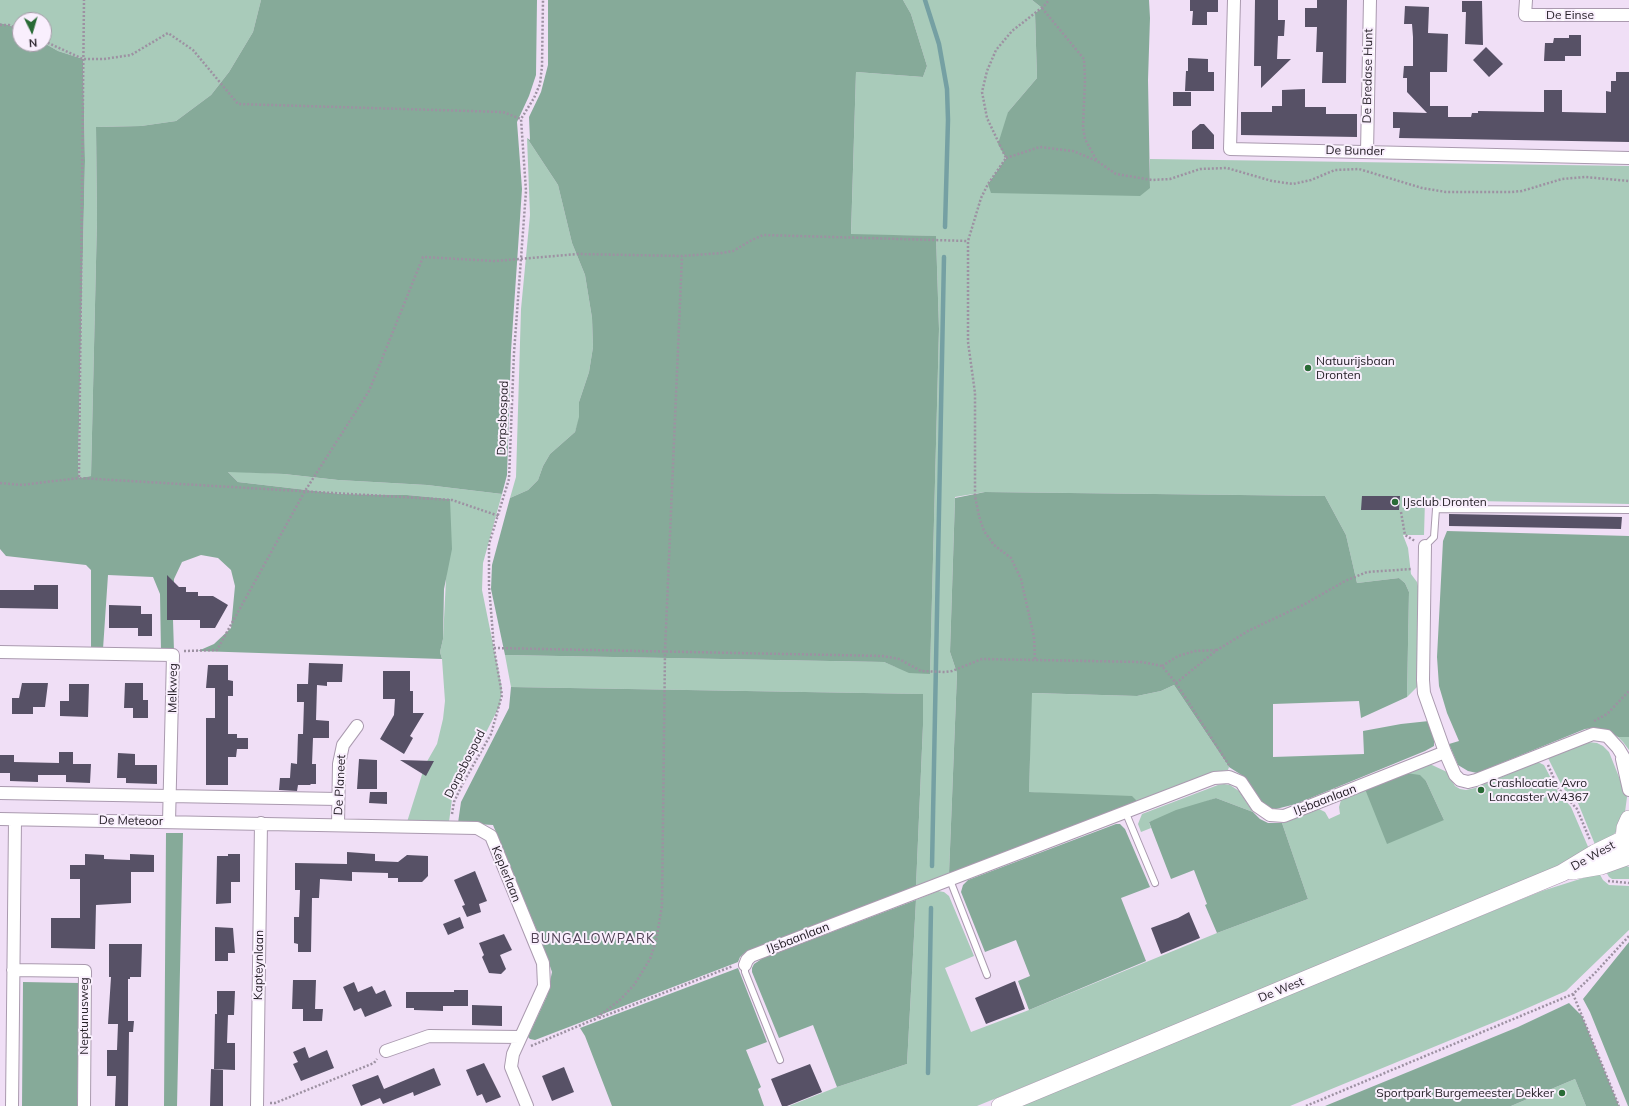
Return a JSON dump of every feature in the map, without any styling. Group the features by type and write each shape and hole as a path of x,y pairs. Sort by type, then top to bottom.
{"main road":[{"path":"1627,850 1625,828 1629,819"},
{"name":"De West","path":"1000,1106 1562,873 1627,850"}],"street":[{"name":"De Bunder","path":"1234,0 1230,149 1629,158"},
{"name":"De Bredase Hunt","path":"1367,152 1370,0"},
{"name":"De Einse","path":"1526,0 1525,14 1629,15"},
{"path":"1425,546 1424,693 1445,752 1455,775 1460,780 1468,782 1594,734 1607,736 1618,748 1629,790"},
{"name":"Melkweg","path":"0,652 174,655 169,822"},
{"name":"De Planeet","path":"338,825 339,764 343,745 357,726"},
{"name":"IJsbaanlaan","path":"745,965 747,960 752,956 1125,811 1214,778 1229,777 1241,782 1257,806 1270,815 1284,816 1445,752"},
{"path":"1621,756 1629,766"},
{"path":"0,794 170,795 338,799"},
{"name":"De Meteoor","path":"0,819 261,823"},
{"path":"12,1106 15,820"},
{"name":"Keplerlaan","path":"261,823 477,828 491,836 543,963 544,986 513,1054 511,1067 527,1106"},
{"name":"Kapteynlaan","path":"257,1106 261,823"},
{"name":"Neptunusweg","path":"14,970 85,972 84,1106"},
{"path":"386,1051 429,1036 520,1037"}],"lane":[{"path":"1425,546 1434,537 1436,509 1629,510"},
{"path":"1125,811 1155,883"},
{"path":"950,880 988,975"},
{"path":"745,965 745,972 780,1060"}],"path":[{"path":"79,478 84,0"},
{"path":"52,45 83,59 104,59 130,54 168,33 193,50 238,104 504,112 521,119 534,98 540,84 542,66 543,0"},
{"path":"1006,158 987,118 982,92 987,71 996,50 1012,31 1044,6 1049,0"},
{"path":"1042,8 1084,59 1085,79 1083,127 1085,139 1097,161"},
{"path":"0,25 12,26"},
{"name":"Dorpsbospad","path":"450,827 454,802 491,734 502,695 494,648 489,586 489,544 499,516 509,479 514,353 526,191 521,119"},
{"path":"1035,659 1034,637 1021,579 1011,558 994,545 984,531 975,496 975,393 968,342 967,318 968,241 981,198 988,184 1006,158 1040,147 1073,151 1097,161 1116,174 1140,179 1161,180 1170,179 1200,169 1227,168 1272,181 1293,184 1311,180 1335,170 1359,169 1422,188 1446,192 1522,191 1562,179 1585,177 1629,181"},
{"path":"174,655 182,651 217,650 305,492 369,391 423,257 495,261 578,254 682,256 733,251 750,241 763,236 968,241"},
{"path":"594,1020 621,999 634,985 650,959 660,925 664,834 665,651 682,256"},
{"path":"0,483 22,485 79,478 452,500 499,516"},
{"path":"1401,512 1405,535 1425,546"},
{"path":"1176,683 1217,650 1248,632 1305,604 1345,581 1367,572 1424,568"},
{"path":"494,648 883,656 899,659 921,671 929,672 952,671 982,659 1142,662 1162,666 1176,683 1231,767 1229,777"},
{"path":"1162,666 1178,656 1195,651 1217,650"},
{"path":"1542,753 1558,788 1577,809 1604,877 1607,880 1629,883"},
{"path":"1306,1106 1573,994 1595,973 1629,936"},
{"path":"513,1054 594,1020 735,966 745,965"},
{"path":"1573,994 1619,1106"},
{"path":"257,1106 275,1103 374,1063 386,1051"}],"green space":[{"path":"0,0 261,0 253,32 229,72 211,95 176,121 141,126 96,127 97,219 91,476 79,478 78,466 85,161 83,59 52,48 52,12 12,12 12,26 0,23"},
{"path":"261,0 537,0 536,75 529,96 517,122 522,189 511,351 507,475 502,494 427,485 338,480 284,474 228,472 238,482 341,494 407,495 450,499 452,549 444,589 443,639 440,652 442,659 198,651 214,644 231,628 235,586 231,570 218,558 201,555 182,562 174,579 174,651 161,651 160,594 153,577 108,575 103,649 91,649 91,570 86,565 6,556 0,549 0,23 12,26 12,52 52,52 52,48 83,59 85,161 78,466 79,478 91,476 97,219 96,127 141,126 176,121 211,95 229,72 253,32"},
{"path":"548,0 903,0 911,14 927,66 923,77 856,72 851,234 936,236 939,329 930,674 909,673 884,662 505,655 491,589 492,565 510,498 528,490 538,480 543,466 550,454 575,432 579,417 579,402 589,372 593,347 592,318 585,275 572,243 558,185 527,138 530,140 529,117 541,92 548,65"},
{"name":"Natuurijsbaan Dronten","path":"903,0 1032,0 1042,8 1035,13 1037,78 1008,112 1006,158 988,184 1150,188 1150,159 1629,166 1629,504 1425,500 1424,535 1403,535 1408,548 1411,574 1417,582 1419,590 1418,686 1407,697 1409,592 1405,583 1399,578 1357,583 1346,535 1325,496 985,492 955,497 950,652 957,673 949,874 916,886 923,725 922,694 511,687 505,655 884,662 896,667 930,673 939,329 936,236 851,235 856,72 923,77 927,66 911,14"},
{"path":"1032,0 1149,0 1150,18 1148,80 1150,188 1140,196 991,193 988,184 1006,158 998,144 1008,112 1037,78 1035,13 1042,8"},
{"path":"527,138 558,185 572,243 585,275 592,318 593,347 589,372 579,402 580,417 575,432 550,454 543,466 538,480 528,490 510,498 516,477 521,309 530,215"},
{"path":"227,471 284,474 338,480 427,485 502,494 483,563 482,590 502,688 500,705 452,799 449,822 407,822 425,765 437,744 443,719 445,701 442,659 440,652 443,639 450,499 407,495 341,494 238,482"},
{"path":"985,492 1325,496 1346,535 1357,583 1399,578 1405,583 1409,592 1407,697 1361,718 1359,701 1273,704 1273,757 1364,754 1363,731 1401,724 1429,721 1434,734 1434,746 1296,804 1276,809 1270,808 1262,803 1243,776 1229,767 1174,685 1161,691 1137,696 1032,693 1029,792 1132,796 1138,802 949,874 957,673 950,652 955,498"},
{"path":"1447,531 1629,536 1629,737 1618,737 1608,730 1594,728 1585,729 1477,773 1468,771 1458,765 1449,744 1459,741 1447,713 1439,686 1437,657 1443,541"},
{"path":"1174,685 1229,767 1228,770 1217,772 1138,802 1029,792 1031,693 1137,696 1161,691"},
{"path":"511,687 923,694 916,886 747,951 740,957 738,962 535,1040 530,1039 528,1037 547,996 552,972 542,943 493,825 458,823 461,802 509,708"},
{"path":"1618,737 1629,737 1629,750 1623,742"},
{"path":"1588,742 1597,743 1609,752 1627,797 1625,812 1619,827 1613,836 1596,847 1578,803 1563,788 1548,758"},
{"path":"1538,762 1544,765 1558,792 1571,807 1589,849 1537,877 977,1106 789,1106 837,1087 907,1064 916,900 938,891 944,892 949,896 974,956 945,968 971,1032 1029,1010 1217,933 1308,899 1282,823 1316,809 1325,812 1329,819 1340,814 1339,807 1341,800 1365,789 1444,820 1426,781 1406,773 1432,765 1447,772 1455,786 1466,790 1475,788"},
{"path":"1406,773 1420,775 1426,781 1444,820 1387,844 1365,789"},
{"path":"1224,784 1230,785 1239,791 1253,812 1216,798 1149,822 1151,828 1141,832 1138,824 1142,814"},
{"path":"1216,798 1253,812 1260,819 1268,823 1282,823 1308,899 1217,933 1205,905 1207,904 1194,870 1171,879 1149,822 1176,810"},
{"path":"1116,824 1120,824 1125,829 1150,887 1121,898 1146,961 1029,1010 1018,981 1030,976 1016,940 985,952 961,892 963,885 968,880"},
{"path":"166,833 183,833 177,1106 164,1106"},
{"path":"1625,865 1629,867 1629,879 1612,879 1605,870"},
{"path":"1599,873 1603,880 1609,885 1629,886 1629,930 1566,991 1514,1014 1290,1106 1013,1106 1542,891"},
{"path":"916,900 907,1064 837,1087 813,1025 779,1038 752,972 752,968 754,964 763,958"},
{"path":"1629,942 1628,1106 1590,1012 1583,999"},
{"path":"738,968 767,1042 746,1050 761,1087 758,1089 764,1106 612,1106 585,1036 580,1028"},
{"path":"23,982 80,983 77,1106 22,1106"},
{"path":"1569,1003 1582,1016 1619,1106 1586,1106 1575,1079 1511,1106 1325,1106 1518,1027"},
{"name":"Sportpark Burgemeester Dekker","path":"1575,1079 1586,1106 1511,1106"}],"building":[{"path":"1190,0 1218,0 1218,12 1207,12 1207,25 1192,25 1193,11 1190,11"},
{"path":"1255,0 1278,0 1278,20 1285,20 1284,36 1278,36 1277,59 1291,59 1261,88 1261,66 1254,66"},
{"path":"1317,0 1347,0 1346,83 1322,83 1323,52 1316,52 1317,27 1305,27 1305,8 1317,8"},
{"path":"1462,1 1482,1 1483,45 1465,44 1466,12 1462,12"},
{"path":"1405,6 1429,7 1428,33 1448,34 1447,72 1430,72 1430,106 1448,106 1448,117 1471,117 1472,113 1478,113 1478,111 1544,112 1544,90 1562,90 1562,112 1606,113 1606,91 1611,92 1611,81 1616,81 1616,72 1629,72 1629,142 1399,138 1400,128 1393,128 1393,112 1427,113 1407,92 1407,78 1403,78 1404,66 1413,66 1412,24 1404,24"},
{"path":"1569,35 1581,35 1581,56 1565,56 1565,61 1544,61 1545,43 1553,43 1554,38 1569,38"},
{"path":"1486,47 1503,64 1489,77 1473,60"},
{"path":"1188,58 1208,59 1208,72 1214,72 1214,91 1185,91"},
{"path":"1305,89 1305,107 1326,107 1326,114 1357,114 1357,137 1241,135 1241,112 1272,112 1272,106 1282,106 1282,90"},
{"path":"1173,92 1191,92 1191,106 1173,106"},
{"path":"1200,124 1204,124 1214,135 1214,149 1192,149 1192,131"},
{"path":"1362,496 1400,496 1399,510 1361,510"},
{"path":"1449,514 1622,517 1621,529 1449,526"},
{"path":"167,575 179,587 186,587 186,592 198,592 198,596 213,596 228,605 215,628 200,628 200,620 167,620"},
{"path":"34,585 58,585 58,609 0,608 0,590 34,590"},
{"path":"109,605 141,606 141,614 152,614 152,636 138,636 138,628 109,628"},
{"path":"309,663 343,664 342,682 327,682 327,686 317,685 316,720 329,721 329,738 313,738 312,764 316,764 316,784 298,785 297,791 279,790 280,778 290,778 291,763 297,764 298,734 303,734 304,702 297,702 297,684 308,684"},
{"path":"208,665 228,665 228,680 233,681 233,696 228,696 228,734 237,734 237,738 248,738 248,749 237,749 236,757 228,757 228,785 206,785 206,718 215,718 215,688 206,688"},
{"path":"383,671 410,671 410,691 413,691 413,713 424,713 410,736 413,738 404,754 380,739 394,715 395,699 383,699"},
{"path":"22,683 48,683 45,707 33,707 33,714 12,714 12,698 19,698"},
{"path":"125,683 143,683 143,700 148,700 148,718 133,718 133,708 124,708"},
{"path":"69,684 89,684 88,717 60,716 60,701 69,701"},
{"path":"59,752 73,752 73,764 91,764 90,783 66,782 66,775 38,775 38,782 10,781 10,773 0,773 0,755 14,755 14,762 59,763"},
{"path":"118,753 135,754 135,765 157,765 157,784 126,783 126,778 117,778"},
{"path":"359,759 377,760 377,789 357,789"},
{"path":"400,760 434,761 426,776"},
{"path":"370,792 387,792 387,804 369,803"},
{"path":"347,852 375,854 375,861 398,862 407,855 428,856 428,876 422,882 398,882 398,878 388,878 388,873 352,872 352,881 320,879 319,898 312,898 311,952 298,952 298,944 294,943 294,917 299,917 300,890 295,890 295,863 347,864"},
{"path":"85,854 104,855 104,859 130,860 130,854 154,855 154,872 131,872 131,903 96,905 95,949 51,948 51,918 80,918 80,879 70,879 70,865 85,865"},
{"path":"228,854 240,854 240,882 231,882 231,903 216,904 217,856 228,856"},
{"path":"475,871 487,901 479,904 481,912 467,917 462,906 465,905 454,880"},
{"path":"1189,912 1200,938 1161,954 1151,928 1178,918"},
{"path":"460,917 464,928 448,935 443,924"},
{"path":"215,927 233,928 235,953 228,953 228,961 215,961"},
{"path":"504,934 512,950 500,955 506,969 501,974 489,973 482,957 484,955 479,943"},
{"path":"109,944 142,944 141,977 130,977 130,979 128,979 128,1021 134,1021 133,1032 129,1032 128,1106 115,1106 116,1076 107,1076 107,1050 117,1050 118,1024 108,1024 111,977 109,977"},
{"path":"293,980 316,980 315,1009 323,1009 322,1021 303,1021 303,1009 292,1009"},
{"path":"1015,981 1025,1009 986,1024 975,998"},
{"path":"354,982 358,992 372,986 376,994 385,990 392,1006 365,1017 361,1008 354,1011 343,987"},
{"path":"454,990 468,990 468,1006 443,1006 443,1011 414,1010 414,1008 406,1008 406,992 454,992"},
{"path":"217,991 235,991 234,1015 228,1015 227,1043 235,1043 235,1070 214,1069"},
{"path":"472,1005 502,1006 502,1026 472,1025"},
{"path":"305,1047 309,1058 327,1050 334,1068 301,1081 293,1064 298,1062 293,1052"},
{"path":"484,1063 501,1097 486,1103 482,1094 477,1096 466,1070"},
{"path":"810,1064 822,1092 787,1106 782,1106 771,1079"},
{"path":"564,1067 574,1092 552,1101 542,1076"},
{"path":"434,1068 441,1085 414,1096 413,1092 383,1104 380,1098 361,1106 352,1085 378,1075 384,1089"},
{"path":"211,1069 223,1070 223,1106 210,1106"}],"waterway":[{"path":"925,0 939,44 947,89 948,120 945,227"},
{"path":"932,866 944,257"},
{"path":"928,1073 931,908"}],"place":[{"name":"Natuurijsbaan Dronten","path":"1308,368"},
{"name":"IJsclub Dronten","path":"1395,502"},
{"name":"Crashlocatie Avro Lancaster W4367","path":"1481,790"},
{"name":"Sportpark Burgemeester Dekker","path":"1562,1093"}],"district":[{"name":"BUNGALOWPARK","path":"593,939"}]}
